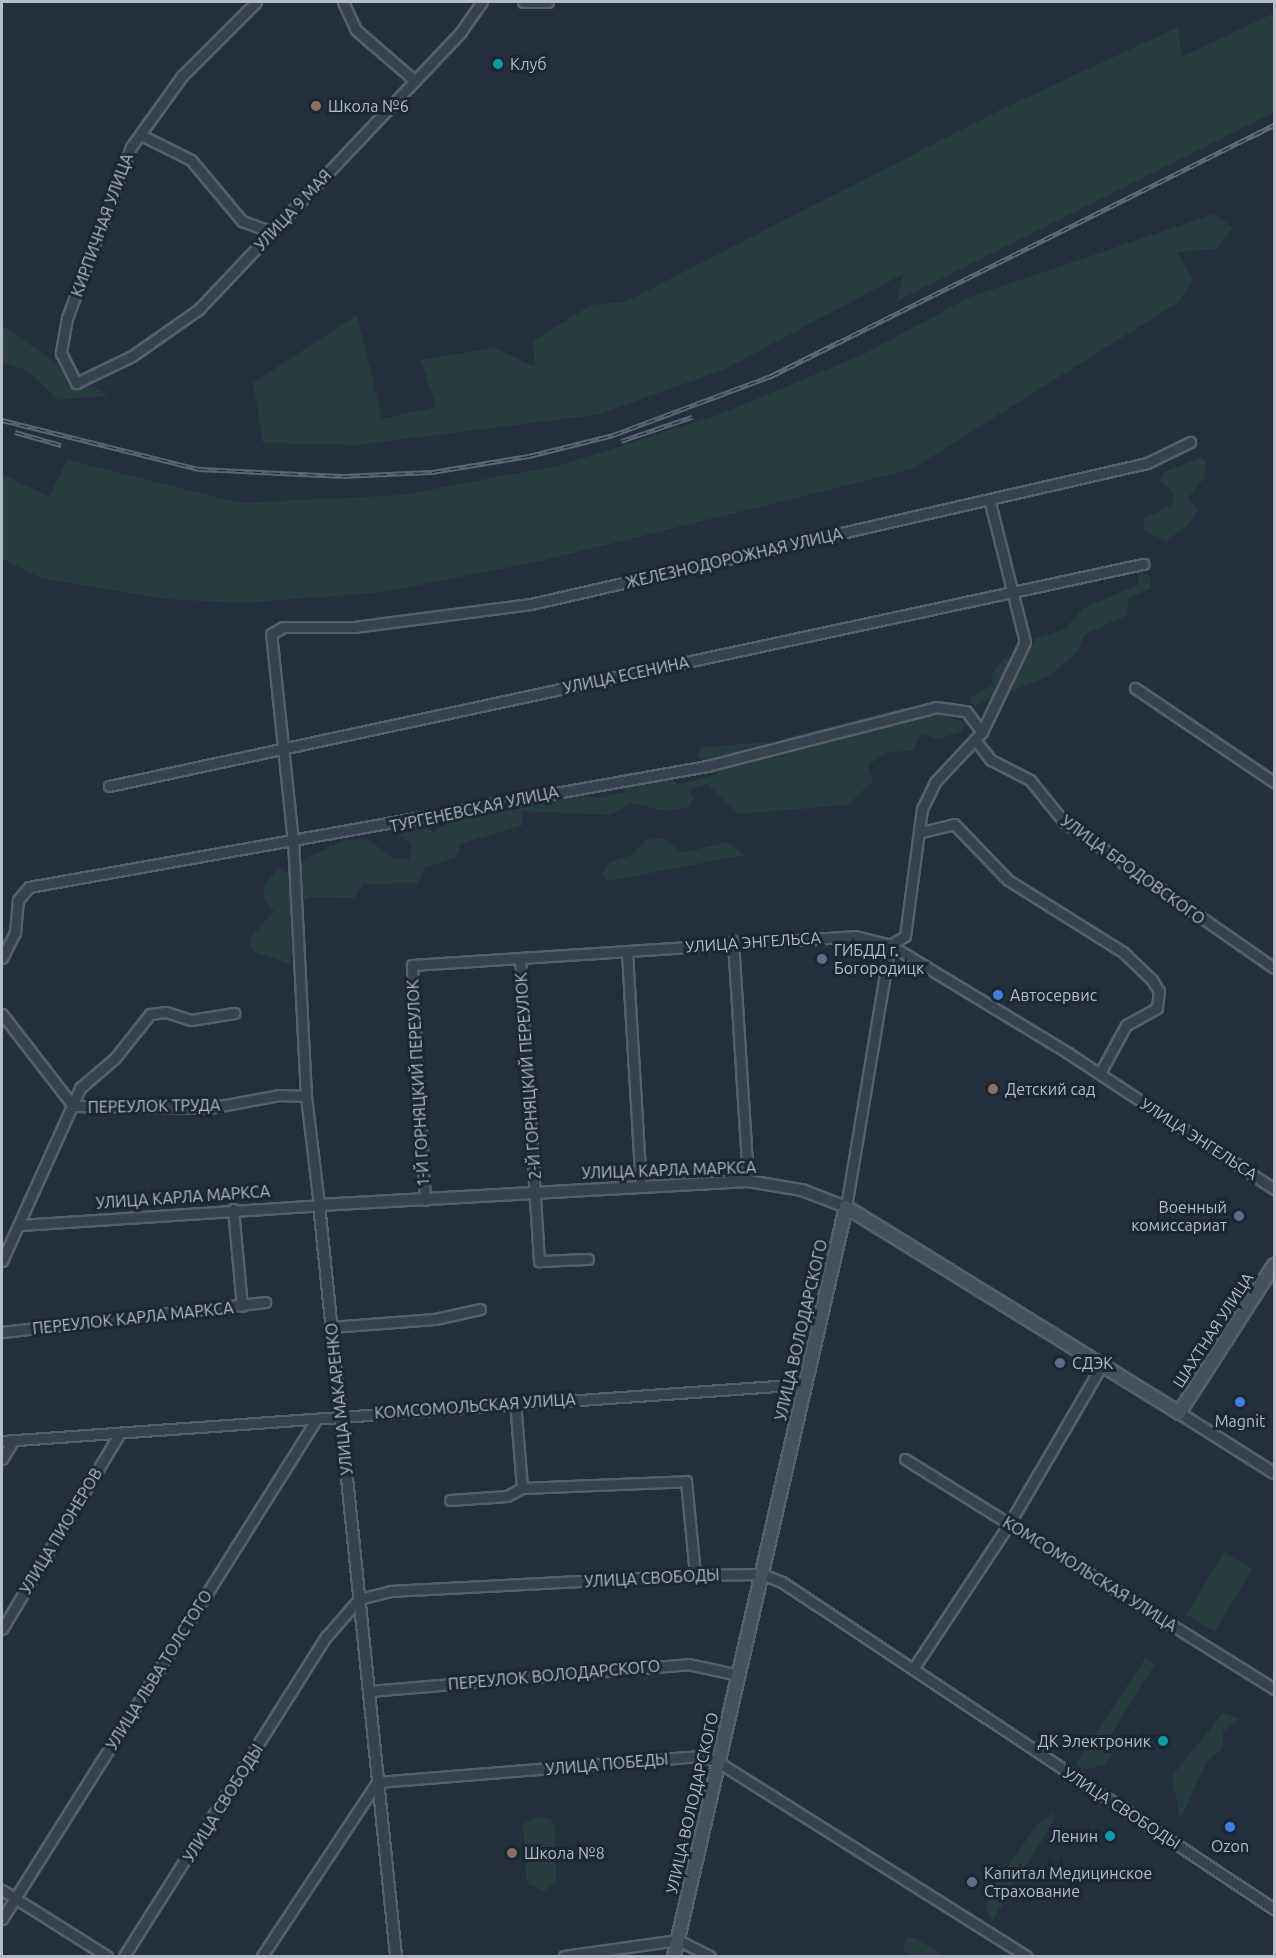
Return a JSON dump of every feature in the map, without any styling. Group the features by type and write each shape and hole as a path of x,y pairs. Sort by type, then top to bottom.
{"main road":[{"name":"УЛИЦА КАРЛА МАРКСА","path":"846,1207 1179,1413"},
{"name":"УЛИЦА ВОЛОДАРСКОГО","path":"674,1956 846,1207"},
{"name":"ШАХТНАЯ УЛИЦА","path":"1179,1413 1275,1265"}],"street":[{"name":"КИРПИЧНАЯ УЛИЦА","path":"76,383 61,353 67,318 97,228 149,116 182,76 256,2"},
{"path":"343,2 356,30 415,81"},
{"name":"УЛИЦА 9 МАЯ","path":"76,383 164,337 273,232 415,81 482,2"},
{"path":"523,2 548,2"},
{"path":"141,135 191,160 242,221 273,232"},
{"name":"ЖЕЛЕЗНОДОРОЖНАЯ УЛИЦА","path":"271,634 284,627 354,627 531,604 1147,463 1190,442"},
{"name":"УЛИЦА ВОЛОДАРСКОГО","path":"846,1207 890,945 904,936 922,832 922,809 935,782 979,737 1025,642 1010,593 989,499"},
{"name":"УЛИЦА ЕСЕНИНА","path":"109,786 1143,564"},
{"name":"УЛИЦА МАКАРЕНКО","path":"271,634 293,842 306,1096 396,1956"},
{"path":"1135,688 1275,782"},
{"name":"ТУРГЕНЕВСКАЯ УЛИЦА","path":"2,958 15,933 18,900 29,887 293,842 707,766 936,707 966,711 979,737"},
{"name":"УЛИЦА БРОДОВСКОГО","path":"979,737 991,760 1030,780 1064,822 1275,968"},
{"path":"922,832 954,824 1008,880 1123,952 1152,980 1159,991 1157,1008 1126,1026 1100,1073"},
{"name":"УЛИЦА ЭНГЕЛЬСА","path":"412,965 627,953 733,941 855,936 890,945 1100,1073 1275,1189"},
{"path":"733,941 748,1181"},
{"path":"627,953 641,1187"},
{"name":"2-Й ГОРНЯЦКИЙ ПЕРЕУЛОК","path":"520,959 539,1261 588,1259"},
{"name":"1-Й ГОРНЯЦКИЙ ПЕРЕУЛОК","path":"412,965 425,1200"},
{"path":"2,1261 21,1225 80,1088 109,1064 150,1014 166,1012 191,1020 234,1013"},
{"path":"2,1014 73,1106"},
{"name":"ПЕРЕУЛОК ТРУДА","path":"73,1106 209,1108 279,1095 306,1096"},
{"name":"УЛИЦА КАРЛА МАРКСА","path":"21,1225 233,1209 748,1181 802,1190 846,1207"},
{"path":"233,1209 242,1306"},
{"name":"ПЕРЕУЛОК КАРЛА МАРКСА","path":"2,1332 265,1302"},
{"path":"331,1327 435,1319 480,1309"},
{"path":"913,1669 1009,1524 1102,1365"},
{"name":"КОМСОМОЛЬСКАЯ УЛИЦА","path":"2,1441 316,1420 515,1401 806,1384"},
{"path":"515,1401 522,1488"},
{"name":"УЛИЦА КАРЛА МАРКСА","path":"1179,1413 1275,1473"},
{"name":"УЛИЦА ЛЬВА ТОЛСТОГО","path":"2,1919 316,1420"},
{"name":"УЛИЦА ПИОНЕРОВ","path":"2,1629 120,1433"},
{"path":"2,1459 13,1440"},
{"name":"КОМСОМОЛЬСКАЯ УЛИЦА","path":"905,1459 1275,1689"},
{"path":"450,1500 507,1496 522,1488 686,1481 695,1575"},
{"name":"УЛИЦА СВОБОДЫ","path":"123,1956 326,1637 359,1599 390,1591 695,1575 762,1574 782,1582 1275,1909"},
{"name":"ПЕРЕУЛОК ВОЛОДАРСКОГО","path":"369,1691 688,1664 739,1675"},
{"name":"УЛИЦА ПОБЕДЫ","path":"377,1782 700,1756 718,1762 1026,1956"},
{"path":"262,1956 377,1782"},
{"path":"2,1890 107,1956"},
{"path":"564,1956 678,1940 710,1956"}],"green space":[{"path":"1274,13 1274,112 897,301 903,274 723,370 596,415 357,445 263,443 253,383 357,315 382,419 436,407 421,360 495,348 535,367 533,341 591,305 625,302 1000,110 1178,27 1182,57"},
{"path":"1214,214 1233,228 1217,249 1177,252 1194,280 1177,303 912,469 541,561 384,592 243,603 165,599 41,578 2,559 2,474 49,497 67,460 241,503 401,495 561,465 721,414 862,355 970,297"},
{"path":"2,325 108,396 58,400 28,371 2,362"},
{"path":"1199,458 1206,461 1204,478 1188,498 1198,510 1188,525 1166,541 1145,531 1143,519 1172,505 1174,493 1159,480 1164,472"},
{"path":"1139,571 1151,577 1150,588 1129,598 1127,615 1084,635 1078,651 1049,676 974,706 969,698 993,685 992,674 1005,658 1020,670 1036,638 1064,630 1084,608 1137,585"},
{"path":"902,708 916,708 917,717 941,714 965,723 962,731 938,739 922,734 912,751 887,752 868,765 873,781 848,805 738,814 707,784 689,790 693,799 687,808 666,811 631,803 609,815 521,811 523,825 460,844 456,857 425,868 418,883 363,884 354,898 310,897 290,908 291,964 253,952 249,939 274,911 264,900 264,885 278,869 290,874 310,856 345,840 367,839 393,858 409,859 412,845 382,822 422,813 432,833 486,797 542,791 598,798 625,792 618,774 665,769 677,785 718,774 696,755 703,747 766,742 773,756 784,738"},
{"path":"664,838 682,853 727,842 744,855 609,881 602,875 610,862 632,855 645,840"},
{"path":"1224,1552 1252,1569 1215,1632 1186,1615"},
{"path":"1145,1659 1155,1664 1104,1746 1112,1755 1105,1765 1082,1770 1076,1763"},
{"path":"1223,1713 1239,1719 1223,1732 1223,1748 1208,1760 1180,1819 1172,1776"},
{"path":"1054,1813 1055,1819 992,1921 986,1906 993,1888 1036,1826"},
{"path":"539,1816 551,1819 555,1827 556,1882 544,1891 527,1883 523,1824"},
{"path":"907,1937 917,1939 944,1956 912,1956 903,1950"}],"railway":[{"path":"2,420 199,469 342,476 432,472 529,456 613,435 771,376 1274,125"},
{"path":"621,441 692,417"},
{"path":"15,432 61,445"}],"place":[{"name":"Клуб","path":"498,64"},
{"name":"Школа №6","path":"316,106"},
{"name":"ГИБДД г. Богородицк","path":"822,959"},
{"name":"Автосервис","path":"998,995"},
{"name":"Детский сад","path":"993,1089"},
{"name":"Военный комиссариат","path":"1239,1216"},
{"name":"СДЭК","path":"1060,1363"},
{"name":"Magnit","path":"1240,1402"},
{"name":"ДК Электроник","path":"1163,1741"},
{"name":"Ozon","path":"1230,1827"},
{"name":"Ленин","path":"1110,1836"},
{"name":"Школа №8","path":"512,1853"},
{"name":"Капитал Медицинское Страхование","path":"972,1882"}]}
